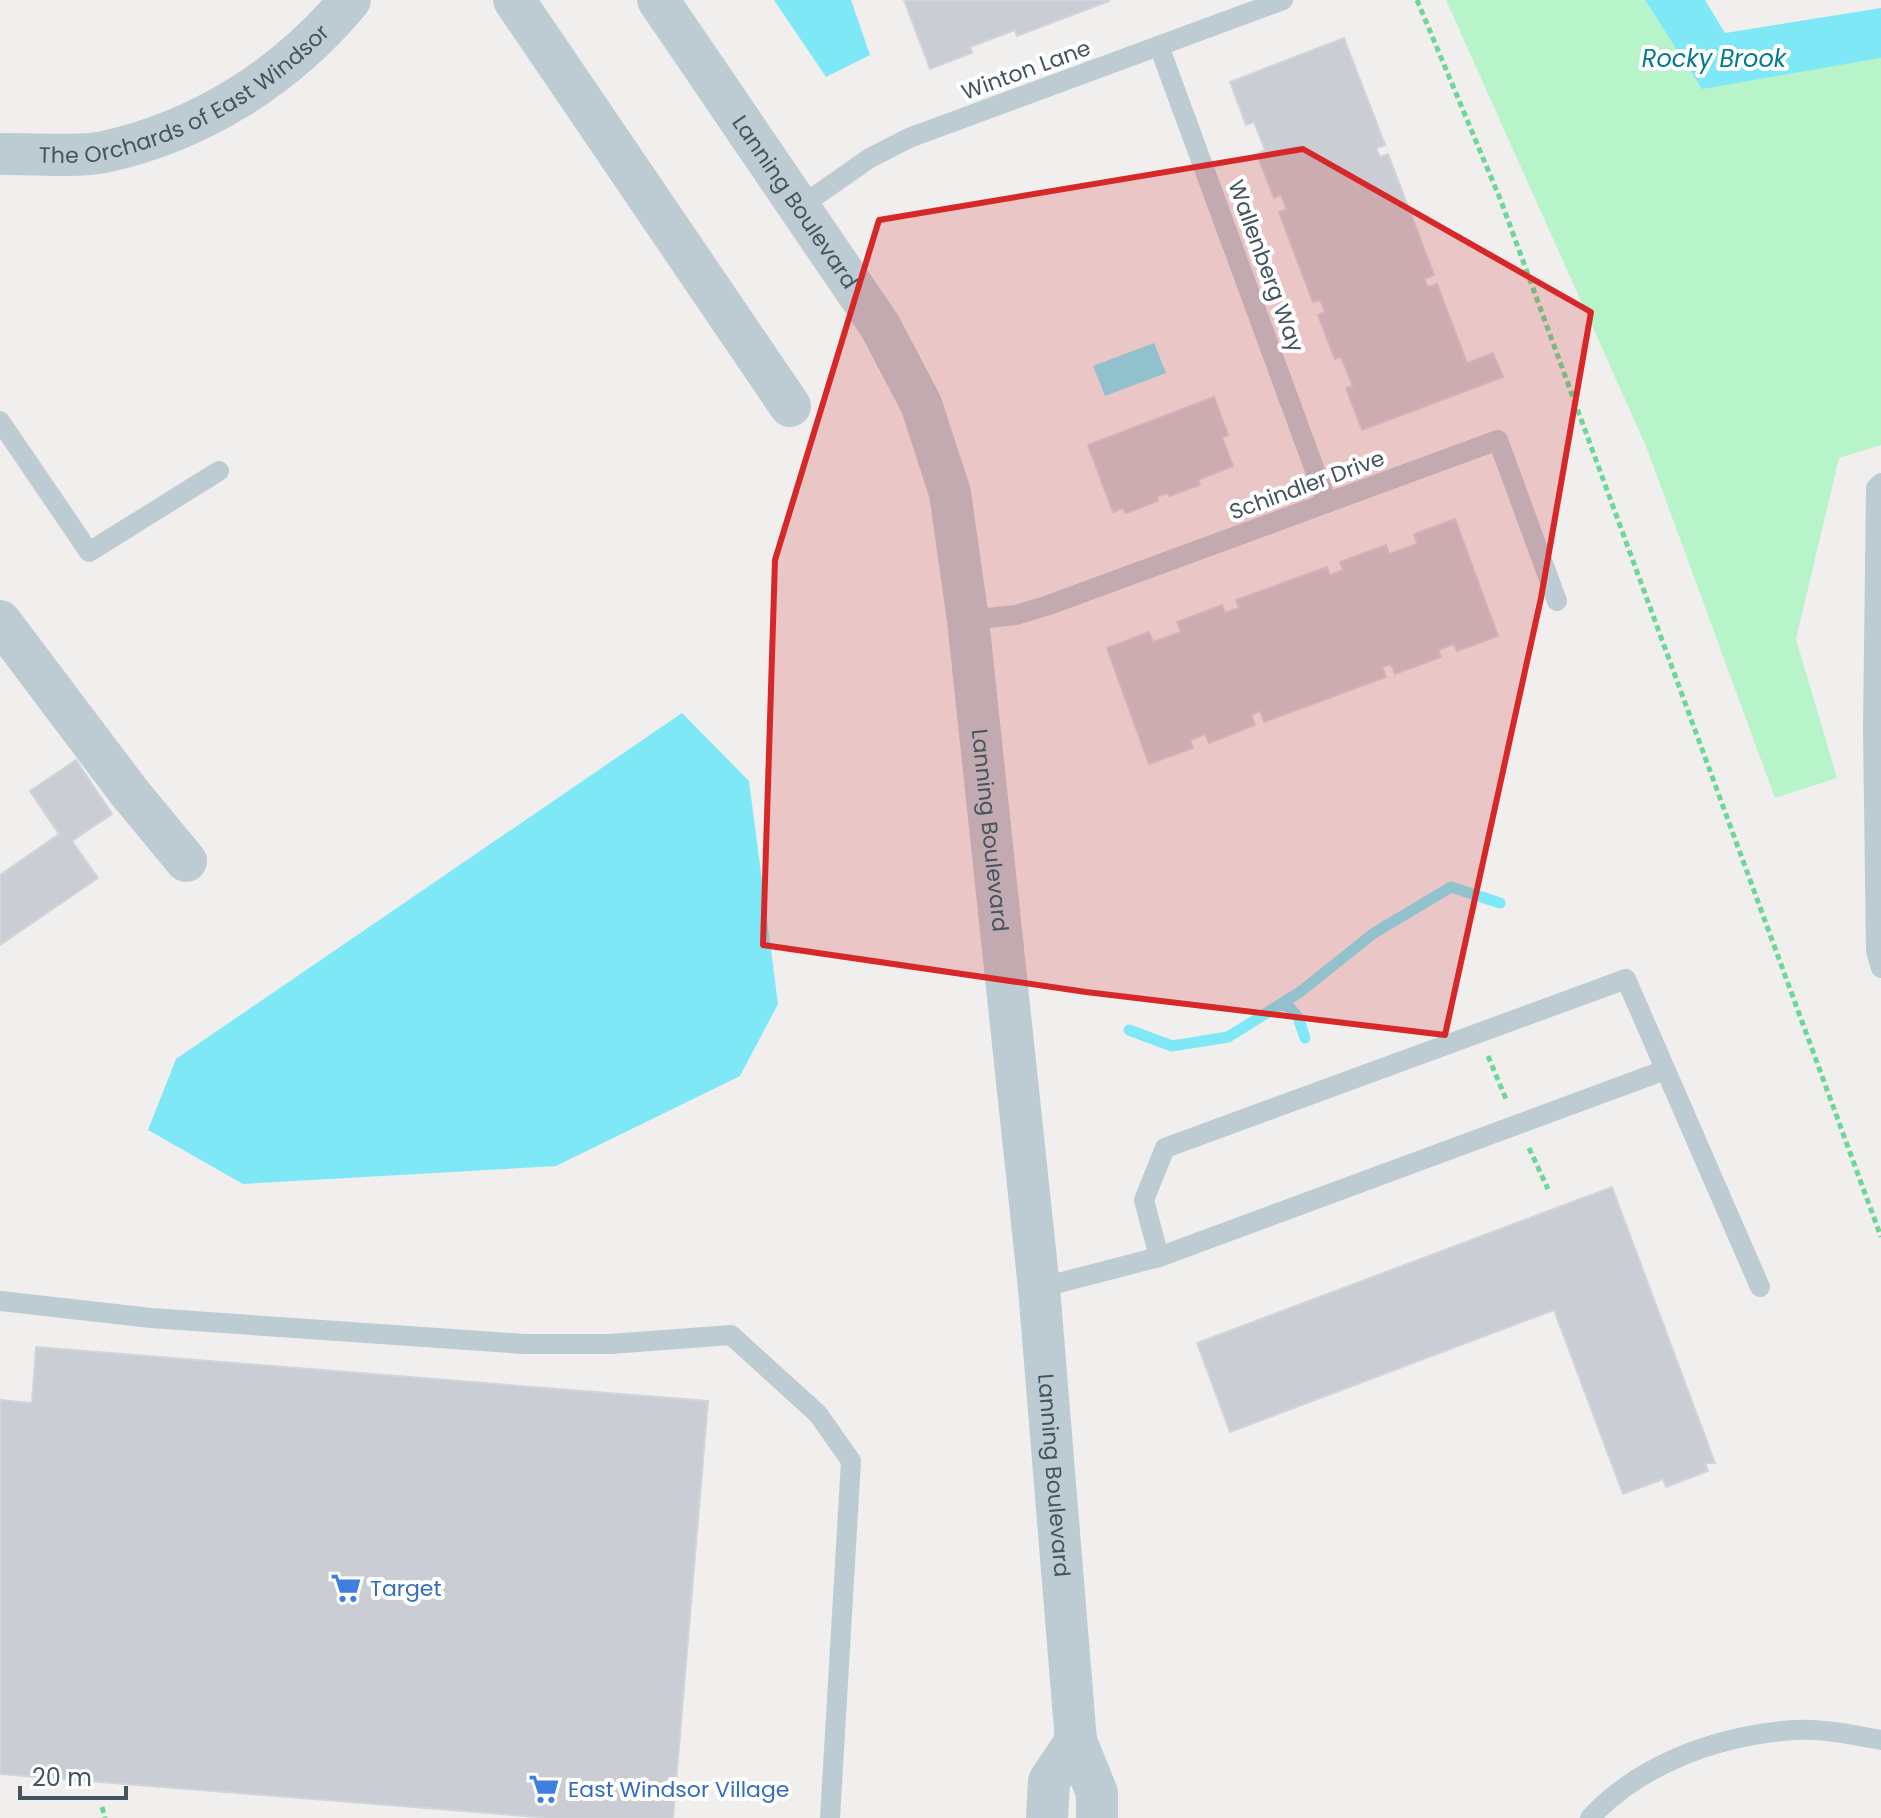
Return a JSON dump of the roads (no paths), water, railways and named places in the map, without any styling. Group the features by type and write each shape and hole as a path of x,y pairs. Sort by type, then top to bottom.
{"street":[{"name":"The Orchards of East Windsor","path":"0,154 101,152 157,137 211,115 266,81 305,48 350,0"},
{"path":"514,0 790,406"},
{"name":"Lanning Boulevard","path":"658,0 880,326 921,404 950,493 968,620 1039,1288 1076,1741 1097,1793 1097,1818"},
{"path":"0,621 129,792 186,861"},
{"path":"1047,1818 1049,1781 1076,1741"}],"lane":[{"name":"Winton Lane","path":"798,208 870,158 909,138 1270,2"},
{"name":"Wallenberg Way","path":"1159,46 1327,503"},
{"path":"0,421 89,552 219,471"},
{"name":"Schindler Drive","path":"968,620 1016,615 1046,606 1498,440 1557,601"},
{"path":"1881,483 1876,488 1873,728 1876,951 1881,968"},
{"path":"1159,1257 1144,1200 1165,1148 1626,979 1760,1287"},
{"path":"1039,1288 1159,1257 1665,1070"},
{"path":"0,1301 151,1318 524,1344 610,1344 731,1335 818,1414 851,1461 830,1818"},
{"path":"1590,1818 1640,1778 1687,1753 1728,1740 1785,1730 1833,1731 1881,1740"}],"water":[{"path":"774,0 851,0 870,55 826,77"},
{"name":"Rocky Brook","path":"1645,0 1705,0 1725,33 1881,8 1881,58 1702,89"},
{"path":"1154,343 1166,373 1105,396 1093,366"},
{"path":"682,713 749,781 778,1004 740,1076 556,1166 243,1184 148,1130 176,1059"}],"waterway":[{"path":"1129,1030 1172,1046 1228,1037 1300,992 1374,933 1451,887 1500,903"},
{"path":"1280,1005 1289,1007 1298,1017 1305,1038"}],"place":[{"name":"Target","path":"346,1588"},
{"name":"East Windsor Village","path":"544,1789"}]}
